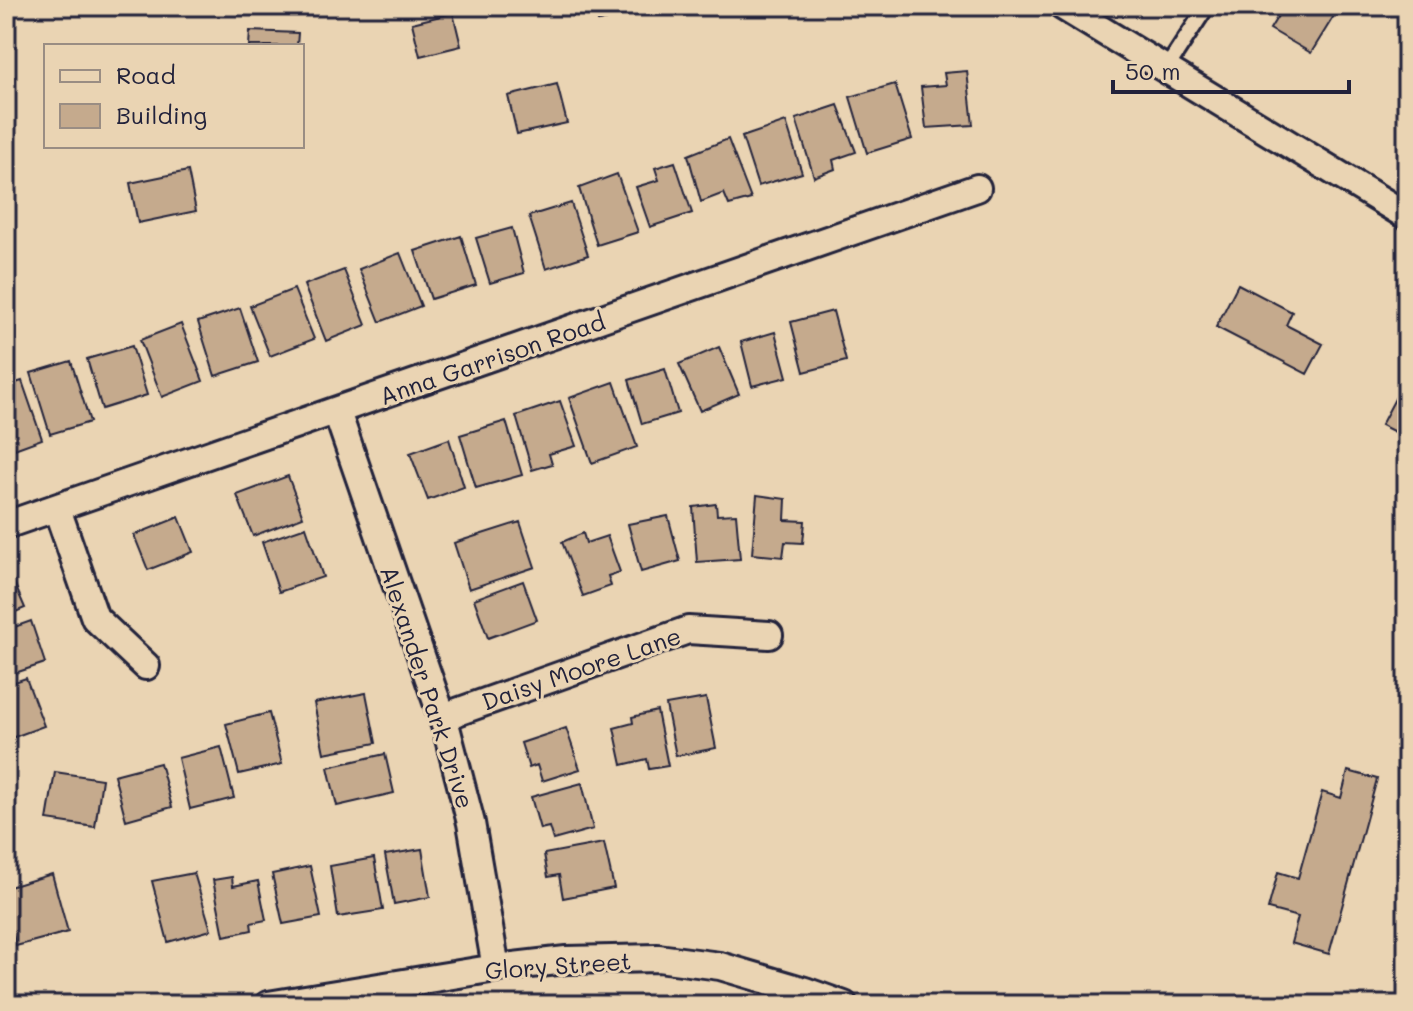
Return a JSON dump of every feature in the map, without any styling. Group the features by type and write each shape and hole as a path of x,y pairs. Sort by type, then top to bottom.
{"street":[{"path":"1062,6 1407,216"},
{"name":"Anna Garrison Road","path":"6,525 977,188"},
{"name":"Alexander Park Drive","path":"337,412 443,717 471,823 496,968"},
{"path":"57,509 95,618 146,666"},
{"name":"Daisy Moore Lane","path":"443,717 688,630 769,635"},
{"name":"Glory Street","path":"268,1005 496,968 566,960 658,958 720,966 844,1005"}],"lane":[{"path":"1166,69 1207,6"}],"building":[{"path":"594,6 642,6 644,11 598,21"},
{"path":"1284,6 1340,6 1311,53 1270,29"},
{"path":"453,13 461,46 420,56 412,23"},
{"path":"250,31 298,33 297,44 249,44"},
{"path":"967,71 973,125 926,128 921,87 946,85 944,73"},
{"path":"557,84 567,123 517,134 508,96"},
{"path":"895,84 912,139 867,153 850,97"},
{"path":"838,105 856,152 833,160 835,169 814,177 796,119"},
{"path":"786,122 802,173 758,186 742,137"},
{"path":"728,139 751,199 729,205 724,193 701,202 688,155"},
{"path":"675,162 692,213 650,227 636,187 659,180 655,168"},
{"path":"188,171 196,211 138,223 130,183"},
{"path":"617,174 638,232 597,245 579,188"},
{"path":"571,203 588,255 546,269 529,216"},
{"path":"512,228 524,273 490,283 476,238"},
{"path":"461,236 476,285 431,299 415,251"},
{"path":"400,253 421,306 380,322 359,269"},
{"path":"344,270 366,325 326,341 304,285"},
{"path":"1238,284 1292,312 1286,325 1323,344 1307,374 1216,327"},
{"path":"294,289 314,339 270,356 250,306"},
{"path":"240,308 258,362 215,376 198,322"},
{"path":"833,311 846,361 804,372 791,322"},
{"path":"181,324 203,381 162,397 140,340"},
{"path":"775,332 787,377 752,386 741,342"},
{"path":"132,346 147,395 102,409 87,359"},
{"path":"719,347 739,394 700,411 679,364"},
{"path":"71,361 90,422 50,434 31,373"},
{"path":"665,369 678,413 642,424 629,380"},
{"path":"1407,376 1407,438 1381,425"},
{"path":"22,381 42,439 6,452 6,386"},
{"path":"614,382 637,447 592,463 569,398"},
{"path":"560,401 576,446 549,454 552,464 532,470 516,416"},
{"path":"506,421 522,475 476,488 460,435"},
{"path":"449,439 464,487 428,500 410,453"},
{"path":"288,476 303,517 253,536 237,495"},
{"path":"757,495 786,499 785,520 805,521 803,543 785,542 783,557 752,554"},
{"path":"716,504 717,515 736,514 740,559 697,562 693,507"},
{"path":"668,516 680,561 641,572 628,524"},
{"path":"179,517 193,552 148,570 134,535"},
{"path":"520,522 535,567 469,589 454,543"},
{"path":"306,527 323,577 279,592 262,542"},
{"path":"583,533 586,543 607,536 620,572 608,576 611,586 583,596 562,542"},
{"path":"9,571 25,608 6,616 6,573"},
{"path":"523,581 537,620 488,638 474,599"},
{"path":"31,621 45,663 6,676 6,630"},
{"path":"26,678 44,726 6,740 6,685"},
{"path":"366,693 376,743 324,753 314,703"},
{"path":"706,698 716,748 676,756 666,705"},
{"path":"657,711 668,766 649,769 647,759 622,765 614,728 633,723 632,717"},
{"path":"269,713 282,764 239,774 226,724"},
{"path":"566,728 580,769 542,781 537,765 529,768 521,743"},
{"path":"221,747 234,798 190,809 178,758"},
{"path":"385,754 394,793 337,806 328,767"},
{"path":"160,763 172,807 126,820 114,775"},
{"path":"1348,771 1377,779 1329,954 1291,943 1298,917 1268,909 1278,872 1298,878 1322,792 1341,798"},
{"path":"55,772 102,779 95,827 47,820"},
{"path":"582,783 593,829 553,840 549,827 540,829 531,797"},
{"path":"604,843 614,888 563,898 559,875 548,877 544,854"},
{"path":"422,849 430,897 394,904 385,855"},
{"path":"374,858 383,910 338,917 330,866"},
{"path":"310,866 321,917 283,924 272,874"},
{"path":"194,873 211,930 168,942 152,881"},
{"path":"52,874 68,932 16,946 6,909 6,888"},
{"path":"232,877 233,886 258,881 266,920 251,923 252,930 224,936 213,880"}]}
